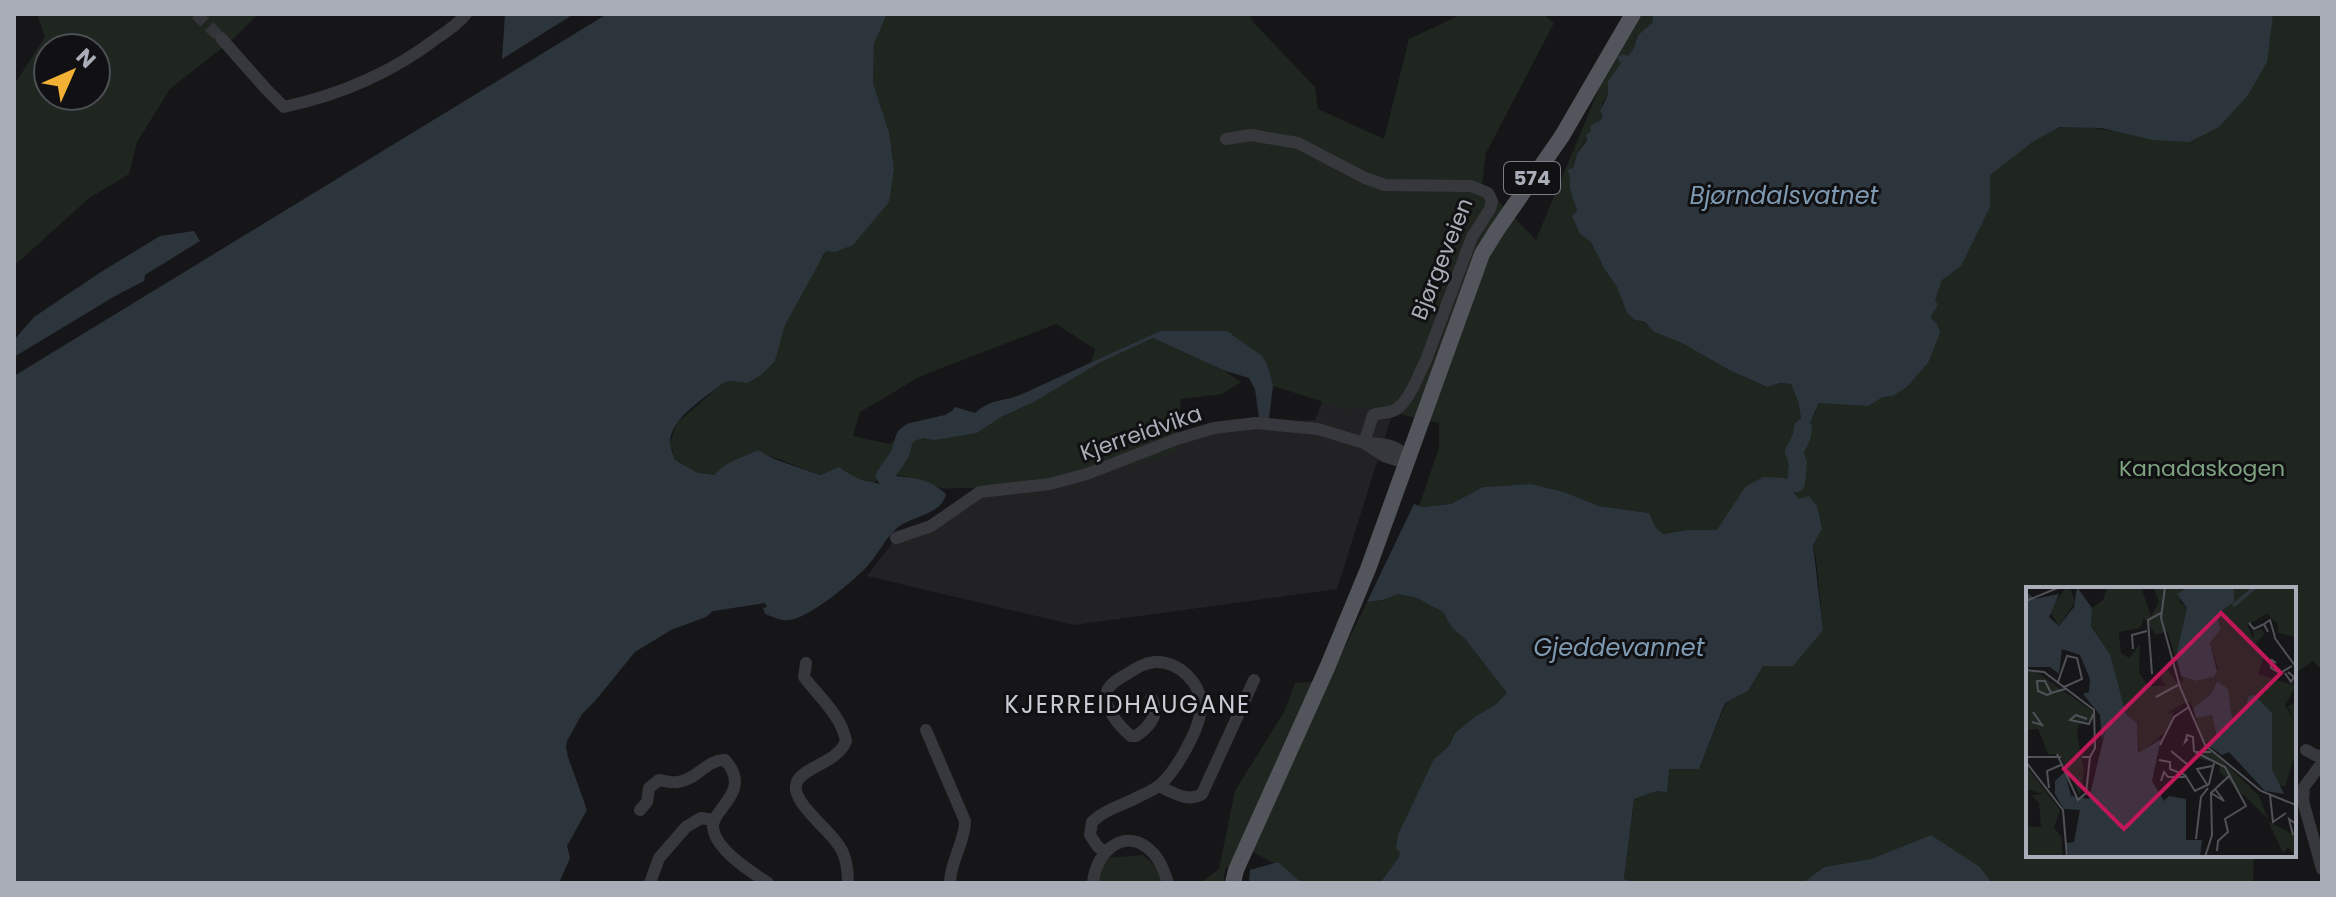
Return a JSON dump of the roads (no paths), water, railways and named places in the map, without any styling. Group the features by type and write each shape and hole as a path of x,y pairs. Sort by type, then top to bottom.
{"main road":[{"name":"Bjørgeveien","path":"1233,883 1368,569 1401,455 1428,384 1447,349 1482,254 1562,136 1633,14"}],"street":[{"path":"221,38 244,67 284,107 334,93 387,70 423,49 460,22 466,14"},
{"name":"Bjørgeveien","path":"1226,139 1251,135 1298,143 1385,185 1471,186 1488,193 1492,201 1472,237 1426,360 1400,406 1373,415 1364,443"},
{"name":"Kjerreidvika","path":"896,538 931,526 980,492 1050,484 1089,474 1177,439 1214,428 1256,423 1318,429 1364,443 1389,444 1401,455"},
{"path":"1104,851 1090,835 1092,822 1158,786 1178,762 1198,721 1201,705 1192,679 1179,669 1160,662 1142,664 1116,681 1110,687 1107,702 1131,736 1136,736 1152,722 1155,704 1151,698"},
{"path":"806,663 804,677 833,714 846,741 839,753 800,776 795,789 800,802 841,847 848,866 848,883"},
{"path":"1158,786 1189,799 1202,794 1254,680"},
{"path":"926,730 965,821 951,867 950,883"},
{"path":"2306,750 2322,756"},
{"path":"640,810 647,802 649,788 659,780 677,783 693,778 713,762 725,760 734,779 733,794 714,820 713,829 727,852 768,883"},
{"path":"2322,763 2298,791 2322,869"},
{"path":"650,883 659,858 686,827 701,818 714,820"},
{"path":"1093,883 1094,868 1104,851 1114,843 1130,841 1154,854 1168,883"}],"water":[{"path":"505,14 574,14 502,59"},
{"path":"607,14 887,14 874,44 873,83 889,132 894,169 889,202 853,245 824,254 785,325 775,361 747,383 729,381 722,384 683,416 672,432 670,443 675,460 698,473 715,475 729,463 758,450 820,475 839,467 865,481 883,484 885,476 918,479 933,484 946,494 943,501 932,511 897,528 864,570 808,613 789,620 780,619 765,614 765,603 713,611 706,617 671,630 635,652 582,714 567,741 568,757 587,810 567,846 570,858 559,883 14,883 14,376"},
{"name":"Bjørndalsvatnet","path":"2273,14 2267,62 2248,95 2219,127 2189,142 2153,140 2101,128 2060,127 2034,141 1990,175 1990,207 1961,266 1942,280 1935,300 1938,305 1930,317 1940,333 1928,363 1907,387 1868,406 1819,403 1808,427 1803,428 1791,384 1767,387 1654,332 1645,322 1635,320 1627,313 1617,287 1591,242 1580,234 1572,216 1577,211 1567,170 1573,168 1577,154 1587,140 1586,135 1591,131 1590,126 1601,120 1600,111 1608,95 1608,81 1621,63 1617,57 1623,54 1628,56 1638,35 1653,22 1653,16"},
{"path":"194,231 200,241 145,275 144,281 14,357 14,340 34,317 160,236"},
{"path":"1160,331 1227,331 1262,356 1273,386 1269,418 1259,418 1255,389 1249,378 1223,370 1153,338 1099,363 977,433 935,440 927,439 925,435 925,427 955,407 975,413 986,405 1020,395"},
{"name":"Gjeddevannet","path":"1763,477 1784,478 1796,483 1792,490 1799,499 1809,496 1817,506 1822,529 1813,545 1823,630 1793,666 1763,666 1748,691 1725,703 1699,769 1669,769 1667,792 1657,791 1634,799 1624,879 1634,883 1380,883 1399,857 1400,852 1396,848 1398,835 1434,759 1449,746 1455,733 1507,693 1465,639 1452,628 1443,612 1417,598 1398,594 1367,602 1414,504 1423,507 1451,504 1483,487 1531,484 1564,492 1599,506 1649,513 1655,527 1663,534 1717,530 1745,487"},
{"path":"1931,835 1980,867 1992,883 1803,883 1824,867 1871,859"},
{"path":"1278,862 1302,883 1249,883 1250,870"}],"waterway":[{"path":"885,476 900,454 905,437 911,432 946,424"},
{"path":"1796,483 1798,463 1794,452 1803,428"}],"tunnel":[{"path":"196,14 221,38"}],"district":[{"name":"KJERREIDHAUGANE","path":"1128,704"}],"park label":[{"name":"Kanadaskogen","path":"2202,468"}]}
